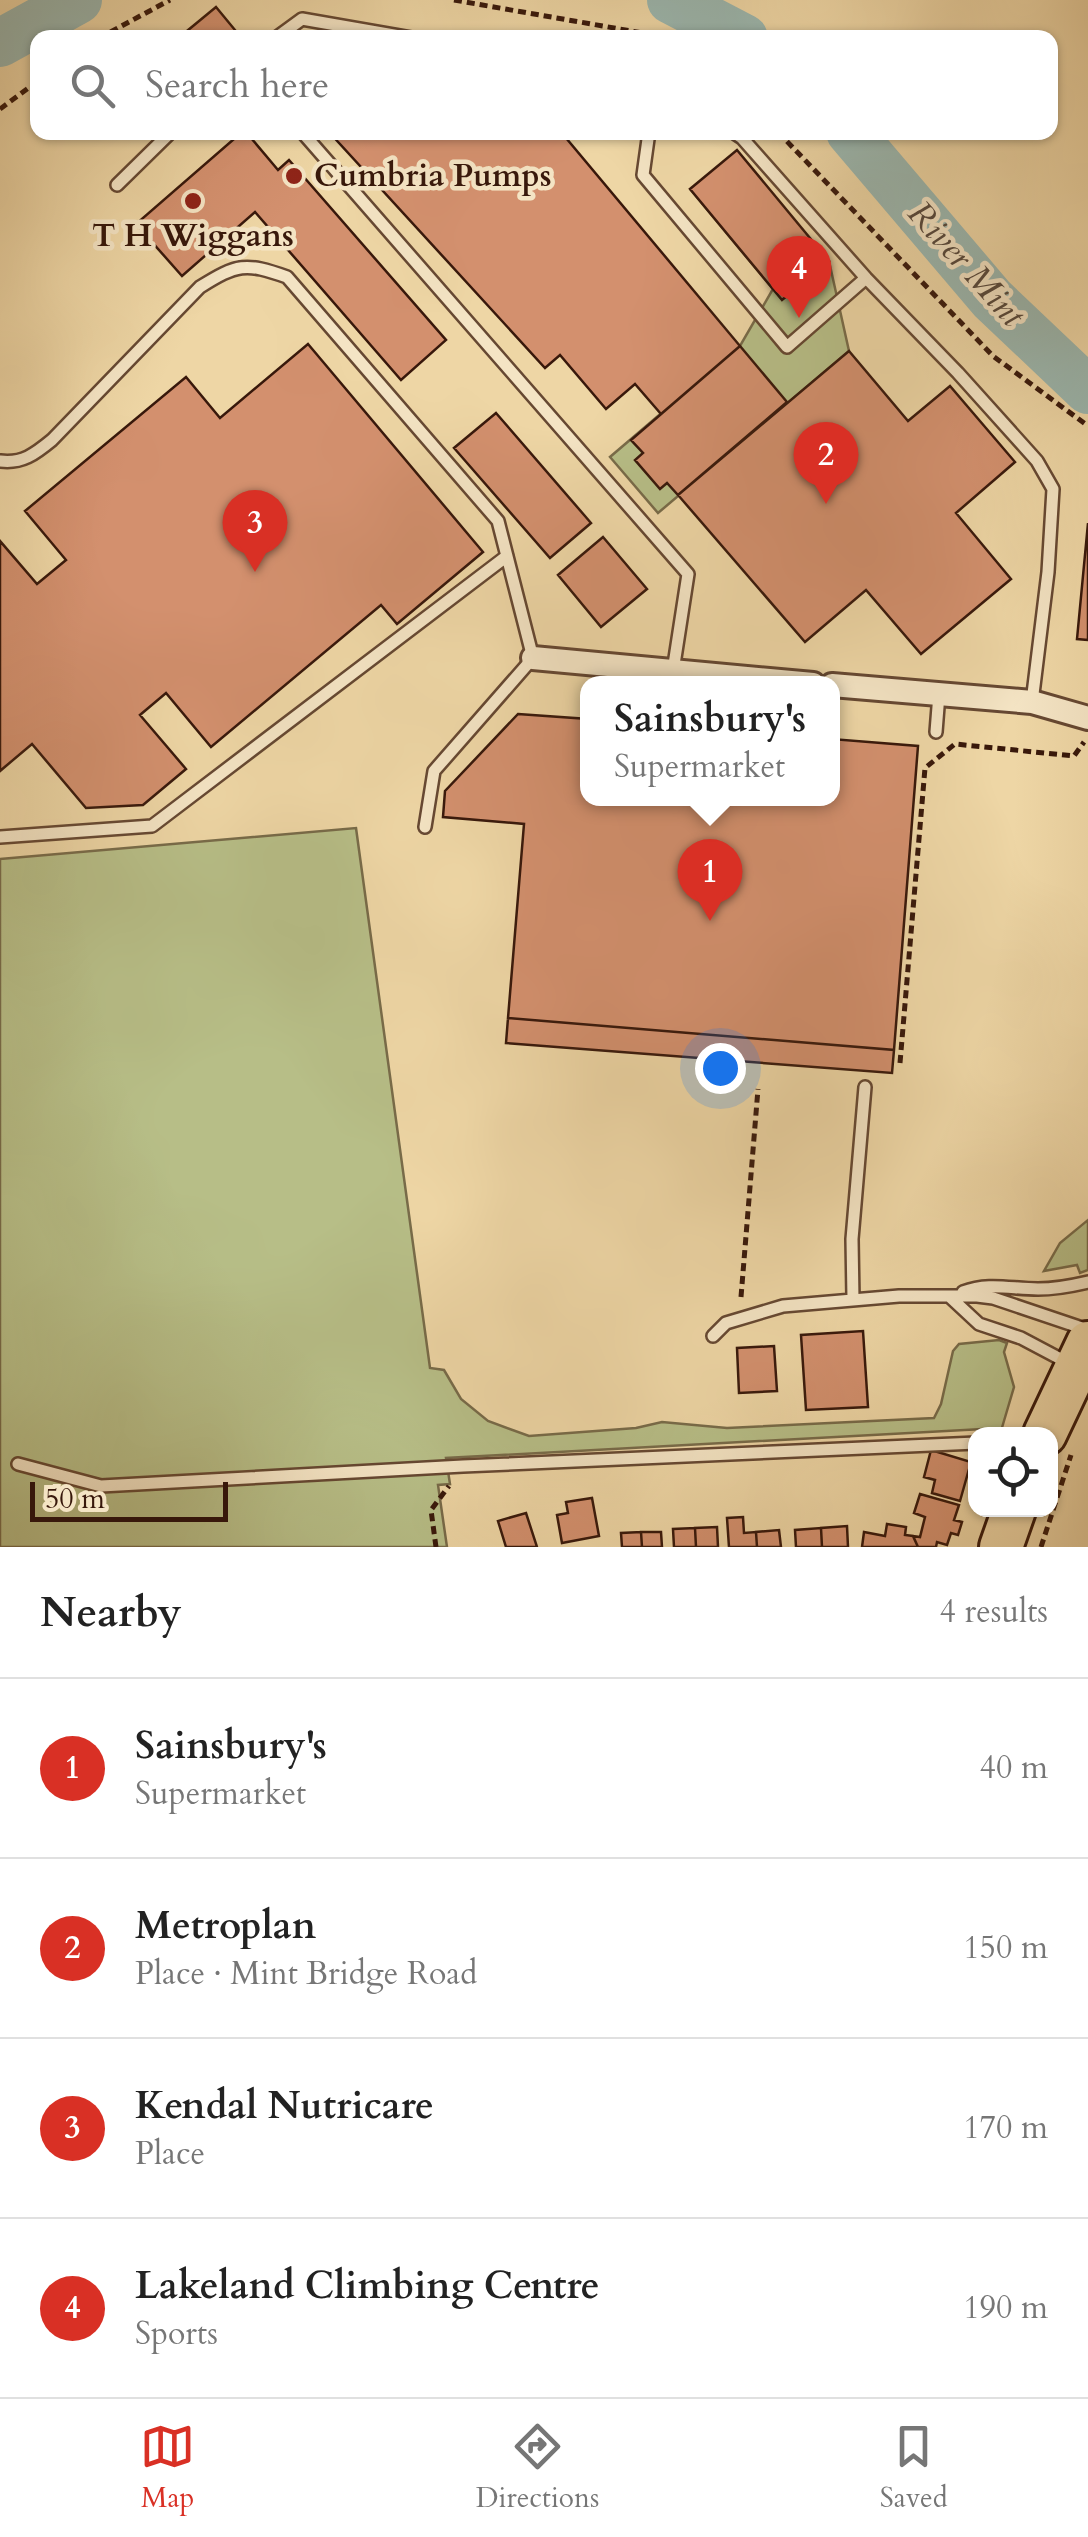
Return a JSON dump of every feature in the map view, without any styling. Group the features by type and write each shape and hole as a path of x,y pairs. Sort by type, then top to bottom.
{"highway":[{"path":"1058,1445 1084,1347"},
{"path":"1002,1547 1012,1517"}],"street":[{"path":"533,658 727,676"},
{"path":"840,686 1032,702 1088,718"}],"lane":[{"path":"287,30 302,19 365,30"},
{"path":"118,185 163,140"},
{"path":"309,140 688,574 674,671"},
{"path":"649,140 643,175 787,347 866,278"},
{"path":"744,140 1037,461 1053,489 1048,572 1032,702"},
{"path":"0,461 29,458 52,440 200,287 228,270 259,267 287,277 498,521 533,658 434,771 425,827"},
{"path":"0,837 152,826 507,556"},
{"path":"936,732 939,694"},
{"path":"853,1299 852,1239 865,1088"},
{"path":"950,1297 977,1286 1042,1290 1088,1282"},
{"path":"713,1336 726,1323 783,1306 899,1296 977,1296 994,1298 1084,1347"},
{"path":"950,1297 979,1324 1021,1338 1084,1347"},
{"path":"18,1464 101,1486 968,1443"}],"path":[{"path":"114,30 170,0"},
{"path":"454,0 625,30"},
{"path":"0,109 30,87"},
{"path":"786,140 993,356 1088,426"},
{"path":"900,1063 925,768 954,744 1074,756 1088,736"},
{"path":"741,1297 758,1089"},
{"path":"436,1547 431,1510 462,1466"},
{"path":"1040,1547 1045,1517"}],"green space":[{"path":"690,189 829,261 849,351 658,513 610,457 740,346 773,289"},
{"path":"356,828 430,1368 444,1370 461,1399 488,1421 529,1436 636,1428 662,1422 727,1428 934,1418 953,1351 959,1344 999,1340 1007,1343 1004,1352 1014,1387 1002,1427 446,1458 450,1484 438,1485 447,1547 0,1547 0,859"},
{"path":"1088,1220 1088,1270 1080,1273 1077,1265 1044,1271 1060,1243"}],"building":[{"path":"216,7 235,30 188,30"},
{"path":"233,140 253,140 278,170 289,160 446,340 401,380 255,212 182,276 136,224"},
{"path":"336,140 568,140 740,346 661,414 635,384 606,409 560,355 545,368"},
{"path":"737,150 829,261 782,300 690,189"},
{"path":"308,344 483,552 397,624 381,605 211,747 166,693 140,715 186,769 143,805 86,808 32,744 0,771 0,541 37,584 66,560 25,511 186,377 220,418"},
{"path":"740,346 787,402 678,495 667,483 660,489 635,460 643,453 631,440"},
{"path":"849,351 908,421 950,386 1015,462 956,513 1011,579 921,654 866,590 805,642 678,495"},
{"path":"496,413 591,523 550,558 454,448"},
{"path":"1088,523 1088,640 1077,639"},
{"path":"603,537 647,589 601,627 558,575"},
{"path":"518,714 580,718 580,806 840,806 840,740 918,746 894,1050 508,1018 524,824 443,817 445,791"},
{"path":"508,1018 894,1050 892,1073 506,1043"},
{"path":"863,1331 868,1407 806,1410 801,1335"},
{"path":"774,1346 777,1391 739,1393 737,1348"},
{"path":"931,1450 968,1461 960,1501 932,1493 935,1480 924,1477"},
{"path":"920,1494 959,1505 954,1520 962,1522 958,1535 951,1533 947,1545 937,1542 936,1547 918,1547 913,1536 920,1537 925,1517 914,1513"},
{"path":"592,1498 599,1536 562,1543 557,1515 568,1513 566,1502"},
{"path":"526,1513 537,1547 506,1547 498,1521"},
{"path":"743,1517 744,1533 756,1532 757,1547 729,1547 727,1518"},
{"path":"887,1524 906,1527 905,1535 913,1536 918,1547 862,1547 864,1532 885,1536"},
{"path":"847,1526 848,1547 822,1547 821,1528"},
{"path":"717,1527 718,1547 696,1547 695,1528"},
{"path":"695,1528 696,1547 674,1547 673,1529"},
{"path":"821,1528 822,1547 796,1547 795,1530"},
{"path":"779,1530 781,1547 757,1547 756,1532"},
{"path":"641,1532 642,1547 622,1547 621,1533"},
{"path":"641,1532 661,1532 662,1547 642,1547"}],"waterway":[{"name":"River Mint","path":"0,43 78,0"},
{"name":"River Mint","path":"671,0 729,30"},
{"name":"River Mint","path":"857,140 992,299 1088,390"}],"place":[{"name":"Cumbria Pumps","path":"294,176"},
{"name":"T H Wiggans","path":"193,201"},
{"name":"Lakeland Climbing Centre","path":"799,318"},
{"name":"Metroplan","path":"826,504"},
{"name":"Kendal Nutricare","path":"255,572"},
{"name":"Sainsbury's","path":"710,921"}]}
